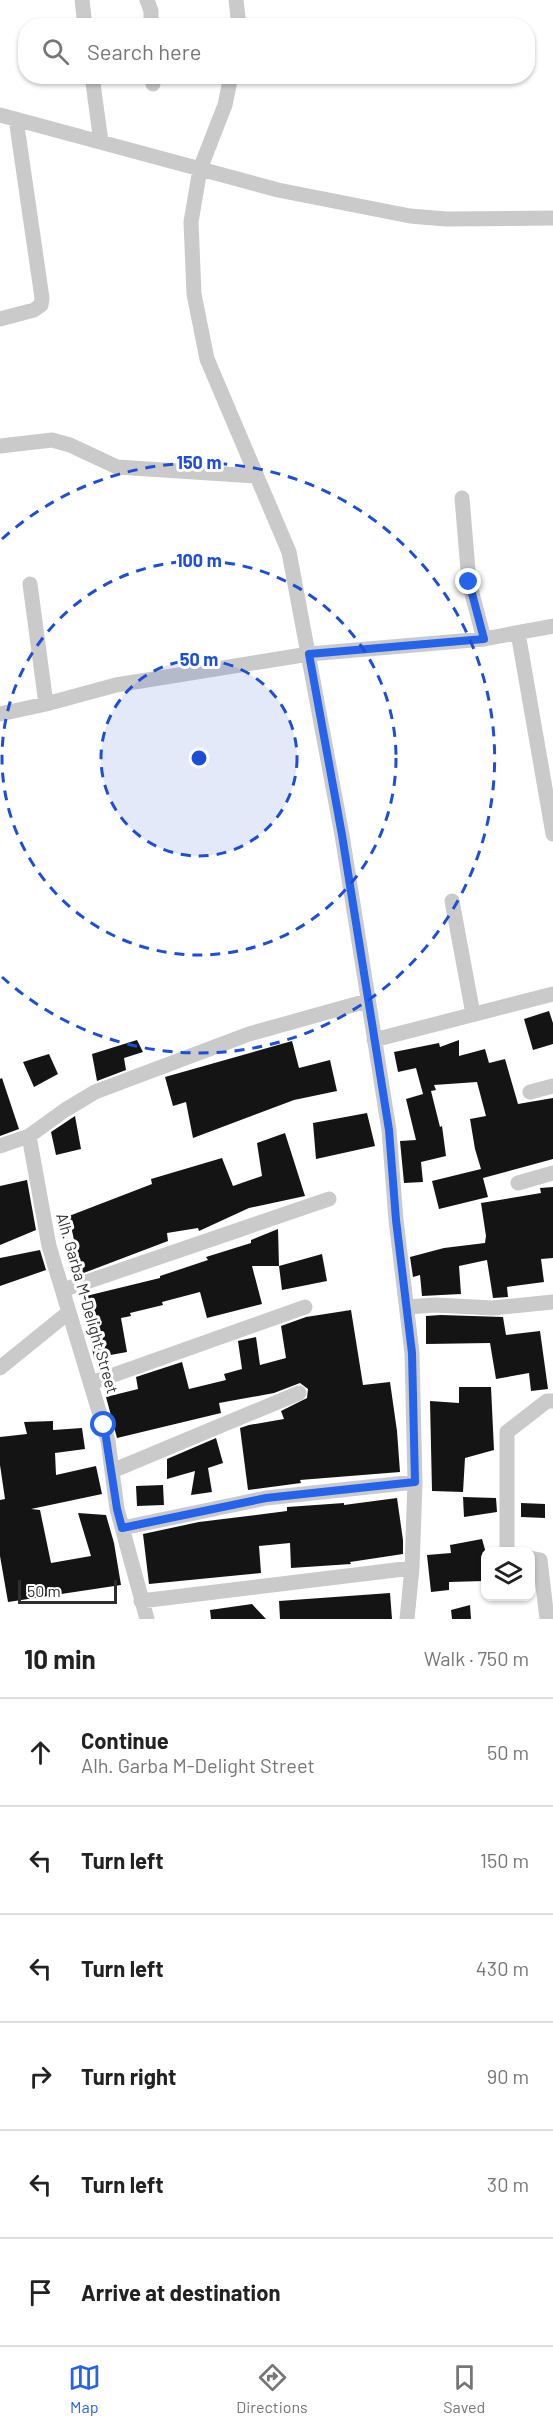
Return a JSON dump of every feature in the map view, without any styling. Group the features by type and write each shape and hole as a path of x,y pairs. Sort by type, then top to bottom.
{"street":[{"path":"82,0 84,18"},
{"path":"147,0 150,18"},
{"path":"236,0 238,18"},
{"path":"93,84 101,142"},
{"path":"229,84 225,105 200,169 191,222 194,294 207,359 289,552 342,835 389,1130 396,1220 412,1353 415,1482 412,1568 407,1619"},
{"path":"0,115 278,190 410,216 446,219 553,218"},
{"path":"0,319 34,310 41,305 42,298 16,119"},
{"path":"0,446 52,440 70,445 117,467 256,476"},
{"path":"462,498 469,582 484,639"},
{"path":"30,584 46,704"},
{"path":"0,714 116,685 309,654 484,639 553,626"},
{"path":"518,633 553,834"},
{"path":"452,901 473,1014"},
{"path":"374,1040 553,994"},
{"path":"0,1146 29,1136 95,1092 249,1034 367,1001"},
{"path":"530,1092 553,1086"},
{"name":"Alh. Garba M-Delight Street","path":"29,1136 50,1246 108,1441 122,1528 147,1619"},
{"path":"518,1183 553,1173"},
{"path":"63,1290 329,1199"},
{"path":"407,1307 435,1305 493,1308 553,1302"},
{"path":"91,1383 305,1307"},
{"path":"0,1368 69,1312"},
{"path":"112,1472 299,1393"},
{"path":"507,1547 507,1432 547,1401 553,1401"},
{"path":"122,1528 266,1498 415,1482"},
{"path":"535,1559 540,1560 547,1619"},
{"path":"141,1601 412,1568"}],"building":[{"path":"549,1011 553,1023 553,1044 533,1050 524,1019"},
{"path":"137,1040 143,1052 124,1058 126,1070 97,1081 92,1054"},
{"path":"459,1040 459,1056 485,1049 489,1063 505,1059 518,1104 553,1098 553,1159 483,1178 488,1197 439,1209 432,1181 481,1169 470,1119 486,1116 477,1082 434,1085 436,1090 431,1091 440,1127 442,1126 446,1156 421,1162 423,1182 404,1183 400,1141 416,1140 406,1099 423,1094 416,1068 398,1072 394,1052 439,1043 440,1047"},
{"path":"292,1041 299,1068 330,1060 337,1091 294,1100 193,1138 186,1102 173,1106 165,1077"},
{"path":"49,1054 58,1074 34,1087 23,1062"},
{"path":"2,1078 19,1129 0,1136 0,1079"},
{"path":"367,1113 375,1146 316,1159 313,1123"},
{"path":"75,1116 81,1149 56,1155 51,1132"},
{"path":"285,1133 305,1196 249,1208 199,1231 198,1228 167,1233 168,1241 81,1274 69,1216 152,1184 151,1179 222,1158 233,1186 262,1176 257,1143"},
{"path":"27,1180 36,1230 0,1245 0,1186"},
{"path":"553,1187 553,1258 541,1259 544,1282 507,1287 508,1297 493,1298 487,1260 459,1266 461,1294 422,1296 420,1275 413,1277 410,1257 444,1248 485,1243 481,1203 541,1193 540,1188"},
{"path":"278,1229 279,1266 252,1266 262,1304 207,1318 200,1292 162,1302 163,1305 130,1313 131,1316 121,1318 127,1352 94,1358 82,1297 160,1278 160,1276 208,1260 206,1257 251,1243 251,1240"},
{"path":"40,1250 46,1270 0,1286 0,1258"},
{"path":"322,1254 327,1281 282,1290 279,1266"},
{"path":"351,1310 363,1385 390,1382 400,1472 300,1480 301,1483 248,1490 240,1428 284,1419 281,1411 307,1398 308,1389 300,1383 274,1393 219,1403 221,1413 117,1438 106,1397 138,1389 136,1377 182,1362 189,1389 226,1380 224,1374 242,1369 238,1341 256,1337 260,1365 286,1358 281,1326 306,1317"},
{"path":"426,1316 503,1317 506,1335 540,1331 548,1389 531,1391 529,1373 496,1379 490,1343 426,1344"},
{"path":"459,1387 491,1387 494,1450 465,1458 463,1492 432,1491 430,1401 459,1403"},
{"path":"53,1421 53,1430 82,1428 85,1449 55,1453 56,1475 96,1466 102,1494 31,1509 40,1510 51,1563 91,1556 78,1513 106,1515 114,1543 121,1585 8,1602 0,1556 0,1500 5,1499 0,1465 0,1437 27,1434 24,1422"},
{"path":"216,1438 223,1463 208,1468 212,1492 191,1495 195,1471 167,1479 167,1459"},
{"path":"163,1485 164,1505 137,1506 136,1486"},
{"path":"463,1497 496,1498 497,1512 464,1517"},
{"path":"397,1498 403,1554 350,1562 351,1564 291,1568 290,1543 259,1546 261,1573 149,1584 143,1534 199,1522 287,1511 287,1507 344,1503 344,1505"},
{"path":"521,1503 545,1504 545,1518 521,1517"},
{"path":"482,1539 484,1547 481,1547 481,1581 449,1582 449,1590 431,1592 427,1555 451,1553 450,1545"},
{"path":"390,1593 392,1619 280,1619 279,1601"},
{"path":"252,1604 266,1619 211,1619 210,1610"},
{"path":"470,1605 471,1619 452,1619 451,1610"}],"route":[{"path":"104,1425 122,1528 266,1498 415,1482 412,1353 396,1220 392,1153 342,835 309,654 484,639 469,582"}]}
